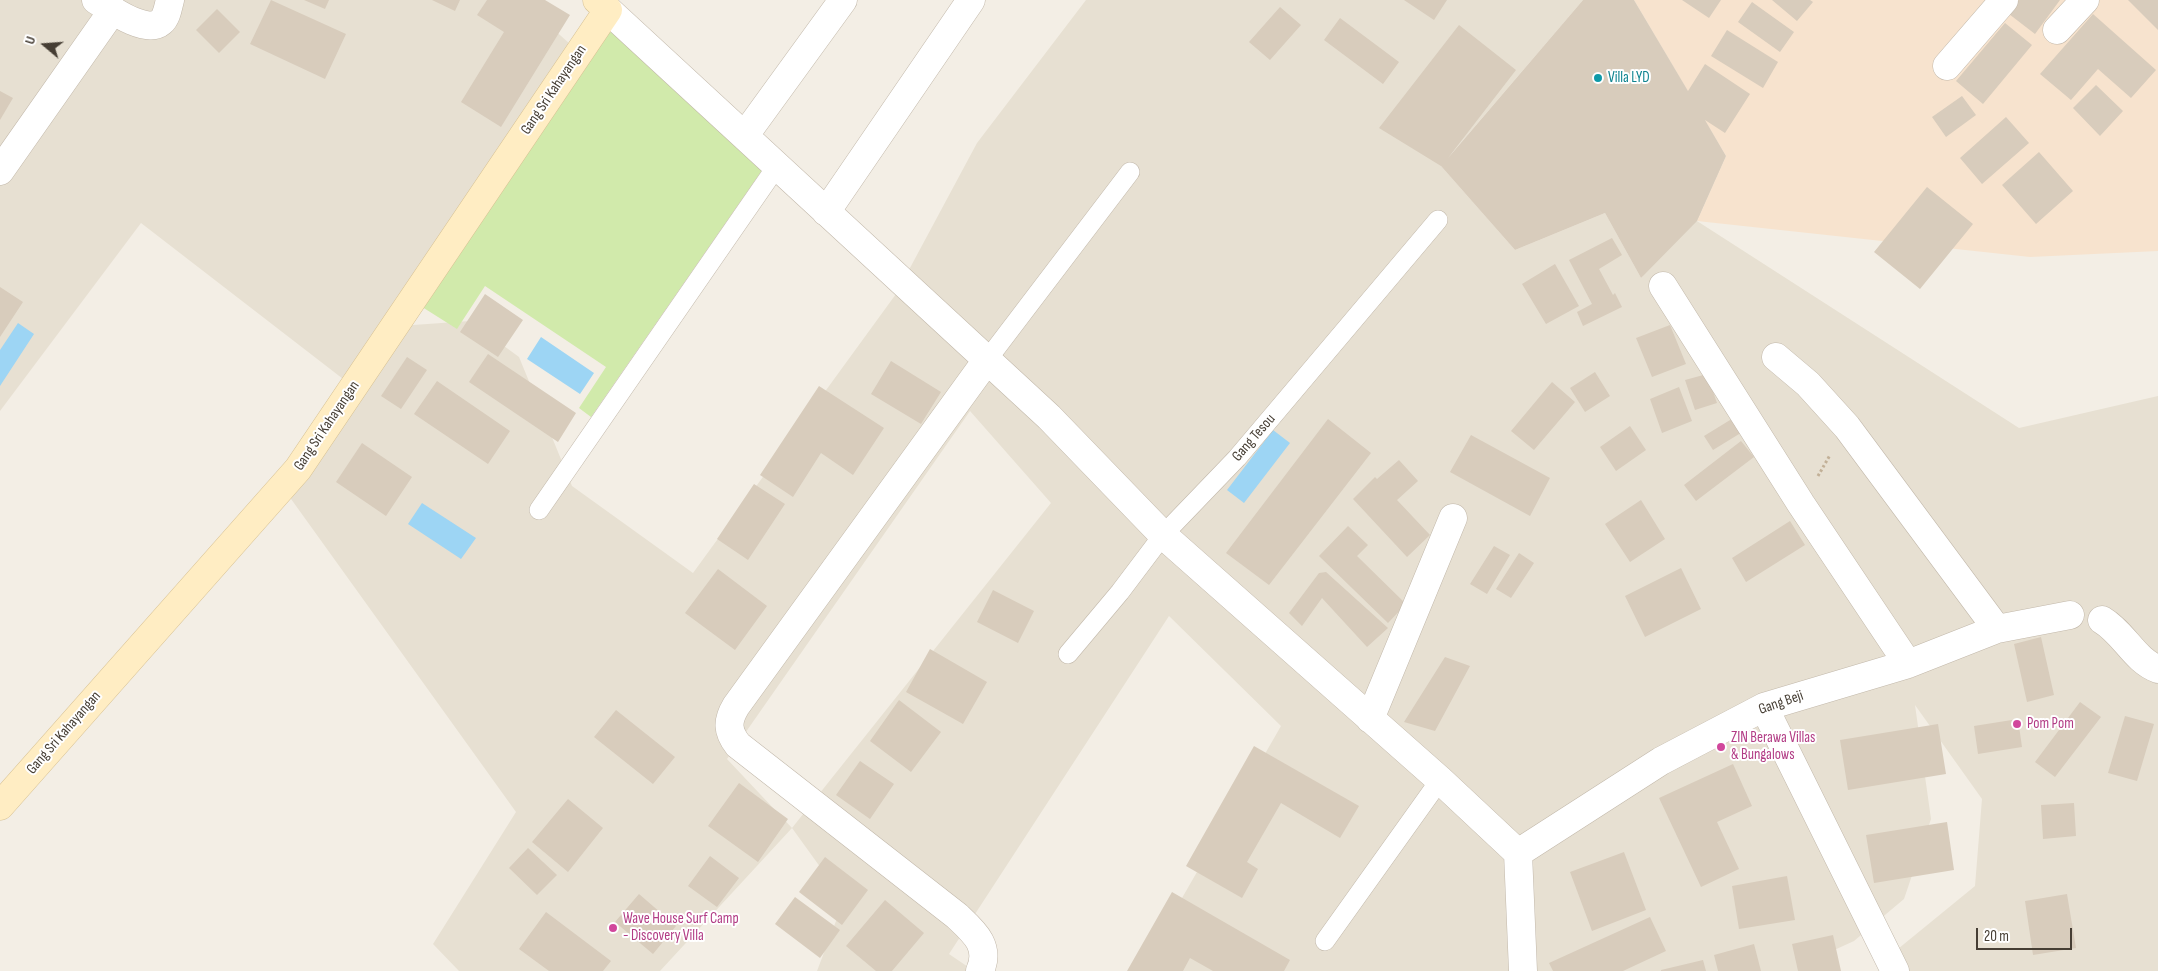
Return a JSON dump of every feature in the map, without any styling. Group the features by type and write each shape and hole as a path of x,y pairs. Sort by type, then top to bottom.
{"street":[{"path":"0,171 104,5 131,21 153,26 161,22 166,14 170,0"},
{"path":"745,135 843,0"},
{"path":"826,212 971,0"},
{"path":"1947,66 2004,0"},
{"path":"2057,30 2085,0"},
{"path":"602,5 1049,417 1163,535 1440,780 1518,853 1523,971"},
{"name":"Gang Sri Kahayangan","path":"0,806 298,469 602,5"},
{"path":"1663,286 1801,504 1908,664"},
{"path":"1776,357 1808,384 1847,427 1997,629"},
{"path":"980,971 984,949 975,932 738,745 731,736 728,726 730,716 736,706 987,360"},
{"path":"1370,719 1453,518"},
{"name":"Gang Beji","path":"1518,853 1661,761 1764,707 1908,664 1997,629 2070,615"},
{"path":"2102,620 2114,628 2138,656 2158,670"},
{"path":"1764,707 1895,971"}],"lane":[{"path":"538,510 777,166"},
{"path":"987,360 1130,172"},
{"name":"Gang Tesou","path":"1068,654 1120,592 1163,535 1237,458 1438,220"},
{"path":"1325,941 1440,780"}],"path":[{"path":"1801,504 1847,427"}],"shaded area":[{"path":"0,0 521,0 580,53 399,326 470,321 519,357 572,486 693,573 896,294 977,143 1086,0 1583,0 1441,166 1515,250 1605,213 1641,278 1726,156 1697,221 2019,428 2158,396 2158,971 1879,971 1882,962 1975,886 1982,799 1915,705 1931,819 1904,899 1854,941 1819,957 1814,971 1140,971 1281,726 1169,616 949,954 974,971 817,971 844,900 792,828 660,971 459,971 433,944 516,812 281,485 347,382 141,223 0,411","holes":["970,411 1051,503 792,828 727,759"]},
{"path":"1634,0 2158,0 2158,251 2030,257 1697,221 1726,156"}],"green space":[{"path":"620,30 765,166 591,417 579,408 606,367 485,286 457,329 419,305 603,34"}],"water":[{"path":"18,323 34,334 0,386 0,350"},
{"path":"541,337 594,373 580,394 527,359"},
{"path":"1273,430 1290,443 1244,503 1227,490"},
{"path":"422,503 476,538 461,559 408,524"}],"building":[{"path":"271,0 346,34 325,79 250,44"},
{"path":"304,0 329,0 325,9"},
{"path":"432,0 460,0 455,11"},
{"path":"487,0 545,0 570,15 501,127 461,102 504,32 477,15"},
{"path":"1404,0 1447,0 1434,20"},
{"name":"Villa LYD","path":"1583,0 1634,0 1688,91 1705,64 1750,94 1725,133 1705,120 1726,156 1697,221 1641,278 1605,213 1515,250 1441,166 1379,128 1459,25 1516,70 1448,158"},
{"path":"1682,0 1721,0 1709,18"},
{"path":"1772,0 1810,0 1813,2 1797,21"},
{"path":"2019,0 2060,0 2035,34 2009,14"},
{"path":"2128,0 2158,0 2158,30"},
{"path":"1752,2 1794,32 1780,52 1738,22"},
{"path":"1280,7 1301,25 1270,60 1249,42"},
{"path":"217,9 240,32 219,53 196,30"},
{"path":"2093,14 2156,70 2131,98 2098,69 2071,100 2040,74"},
{"path":"1340,18 1399,62 1383,84 1324,40"},
{"path":"2005,23 2032,45 1983,104 1956,81"},
{"path":"1727,30 1778,62 1763,88 1711,56"},
{"path":"2096,85 2123,111 2100,136 2073,108"},
{"path":"0,91 13,98 0,120"},
{"path":"1962,96 1976,115 1946,137 1932,117"},
{"path":"2006,117 2029,143 1982,184 1960,158"},
{"path":"2039,152 2073,191 2036,224 2002,185"},
{"path":"1927,187 1973,224 1920,289 1874,252"},
{"path":"1612,238 1622,255 1599,269 1622,307 1583,326 1577,312 1592,304 1569,260"},
{"path":"1555,264 1579,306 1546,324 1522,284"},
{"path":"0,287 23,302 0,337"},
{"path":"485,294 523,320 498,357 460,332"},
{"path":"1670,325 1686,364 1652,377 1636,338"},
{"path":"488,354 576,413 558,442 469,382"},
{"path":"407,357 427,370 401,409 381,396"},
{"path":"891,361 941,392 921,424 871,394"},
{"path":"1595,372 1610,396 1585,412 1570,388"},
{"path":"1707,374 1717,403 1695,410 1685,380"},
{"path":"437,381 510,431 488,464 414,414"},
{"path":"1552,382 1575,402 1534,450 1511,431"},
{"path":"819,386 884,428 853,475 821,453 793,497 760,475"},
{"path":"1679,387 1692,421 1662,433 1650,399"},
{"path":"1735,417 1744,431 1713,450 1704,436"},
{"path":"1328,419 1371,453 1269,585 1226,553"},
{"path":"1630,426 1646,450 1616,471 1600,447"},
{"path":"1471,435 1550,478 1530,516 1450,472"},
{"path":"1741,441 1754,457 1696,501 1684,485"},
{"path":"362,443 412,477 386,516 336,482"},
{"path":"1399,460 1418,481 1397,500 1430,535 1407,557 1353,499 1375,477 1377,479"},
{"path":"754,484 785,504 748,560 717,539"},
{"path":"1641,500 1665,539 1630,562 1605,524"},
{"path":"1790,521 1805,545 1746,582 1732,558"},
{"path":"1348,526 1368,545 1357,556 1406,604 1388,623 1319,556"},
{"path":"1494,546 1510,555 1487,594 1470,584"},
{"path":"1519,553 1534,563 1511,598 1496,589"},
{"path":"1681,568 1701,609 1645,637 1625,596"},
{"path":"718,569 767,606 735,650 685,613"},
{"path":"1326,572 1388,628 1367,647 1322,598 1302,626 1289,613 1319,573"},
{"path":"993,590 1034,611 1018,643 977,622"},
{"path":"2041,637 2054,695 2027,702 2014,644"},
{"path":"930,649 987,682 963,724 906,692"},
{"path":"1445,657 1470,666 1435,731 1404,722"},
{"path":"899,700 941,732 911,772 870,741"},
{"path":"2080,702 2101,717 2055,777 2035,762"},
{"path":"616,710 675,757 653,784 594,737"},
{"path":"2125,716 2154,724 2137,781 2108,773"},
{"path":"2018,719 2022,747 1978,754 1974,726"},
{"path":"1938,724 1946,774 1848,790 1840,740"},
{"path":"1254,746 1359,806 1340,838 1281,803 1247,862 1258,869 1242,898 1186,866"},
{"path":"860,761 894,784 870,819 836,795"},
{"path":"1733,764 1752,806 1717,822 1739,869 1701,887 1659,798"},
{"path":"739,783 788,819 758,862 708,826"},
{"path":"568,799 603,828 568,872 532,842"},
{"path":"2074,803 2076,836 2043,839 2041,805"},
{"path":"1947,822 1954,870 1874,883 1866,835"},
{"path":"528,848 557,875 537,895 509,868"},
{"path":"1624,852 1646,910 1592,931 1570,872"},
{"path":"710,856 739,878 717,907 688,886"},
{"path":"825,857 868,890 842,925 799,892"},
{"path":"1787,876 1795,920 1739,929 1732,886"},
{"path":"1172,892 1290,960 1284,971 1213,971 1190,958 1183,971 1127,971"},
{"path":"639,894 676,926 653,954 615,922"},
{"path":"2067,894 2076,948 2033,955 2025,901"},
{"path":"795,897 840,930 820,958 775,924"},
{"path":"885,900 924,933 892,971 876,971 846,946"},
{"path":"546,912 611,961 603,971 549,971 519,949"},
{"path":"1650,917 1666,951 1623,971 1553,971 1549,963"},
{"path":"1833,935 1841,971 1798,971 1792,944"},
{"path":"1754,944 1761,971 1718,971 1714,955"},
{"path":"1703,960 1706,971 1661,971 1661,970"}],"place":[{"name":"Villa LYD","path":"1598,78"},
{"name":"Pom Pom","path":"2017,724"},
{"name":"ZIN Berawa Villas & Bungalows","path":"1721,747"},
{"name":"Wave House Surf Camp - Discovery Villa","path":"613,928"}]}
